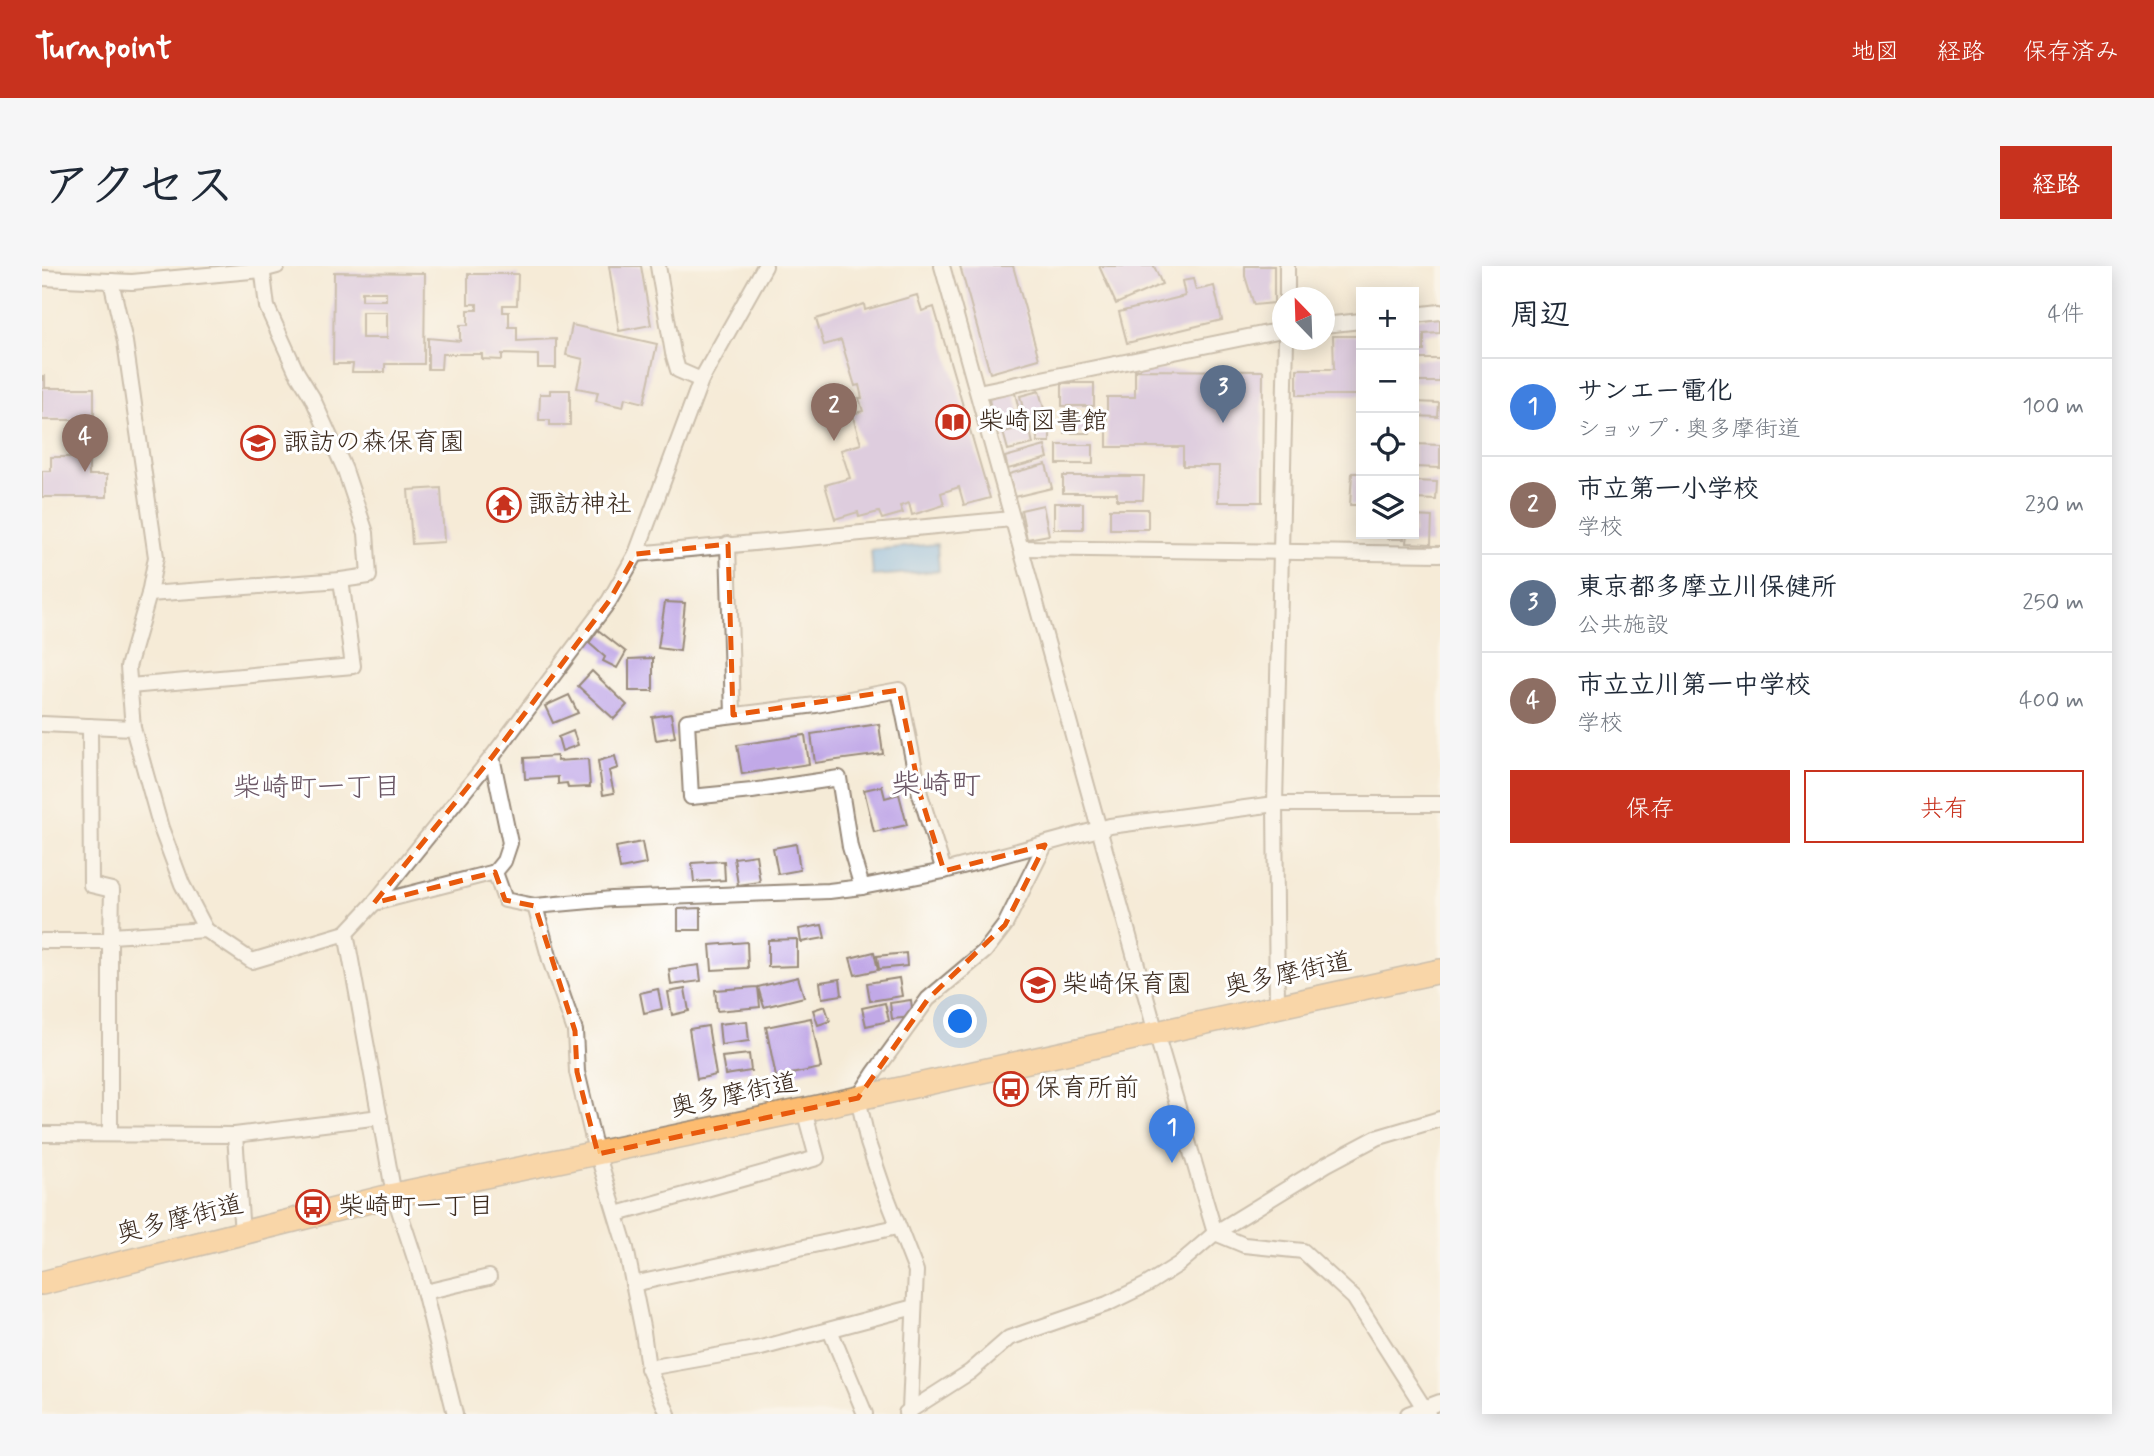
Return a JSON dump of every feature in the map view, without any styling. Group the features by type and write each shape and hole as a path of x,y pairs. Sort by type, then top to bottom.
{"main road":[{"name":"奥多摩街道","path":"42,1283 394,1195 804,1110 1440,971"}],"street":[{"path":"42,278 132,282 278,266"},
{"path":"658,266 678,370 701,380"},
{"path":"111,281 125,342 156,557 149,594 128,667 133,728 161,828 182,884 206,930 253,961 346,933 374,903 492,757 609,601 636,554 701,380 765,266"},
{"path":"942,266 1156,1033 1215,1233"},
{"path":"1287,266 1287,287"},
{"path":"149,594 369,576 366,533 345,470 267,307 262,268"},
{"path":"1419,314 1440,312"},
{"path":"1335,324 1356,322"},
{"path":"978,392 1272,332"},
{"path":"1276,1007 1275,804 1286,350"},
{"path":"636,554 1013,519"},
{"path":"728,544 733,715"},
{"path":"1021,548 1440,554"},
{"path":"130,686 353,666 341,580"},
{"path":"863,887 850,847 839,778 691,797 687,721 816,705 899,690 920,793 944,871"},
{"path":"42,724 133,728"},
{"path":"90,726 91,885 112,890 110,1128 107,1133"},
{"path":"374,903 495,872 504,860 510,843 492,757"},
{"path":"495,872 505,900 536,906 612,899 829,891 944,871 1099,828 1275,804 1440,804"},
{"path":"908,1412 916,1271 897,1227 868,1143 858,1098 874,1072 929,999 985,951 1005,925 1045,845"},
{"path":"536,906 550,960 575,1031 577,1072 617,1214 648,1368 668,1414"},
{"path":"42,941 206,930"},
{"path":"346,933 394,1195 425,1292 455,1414"},
{"path":"617,1214 817,1158 804,1110"},
{"path":"42,1134 235,1135 380,1117"},
{"path":"908,1412 970,1372 1009,1338 1107,1304 1146,1285 1179,1264 1215,1233 1327,1164 1376,1138 1440,1119"},
{"path":"235,1135 242,1234"},
{"path":"633,1284 897,1227"},
{"path":"1215,1233 1244,1245 1303,1251 1354,1298 1427,1411"},
{"path":"425,1292 489,1277"},
{"path":"648,1368 761,1348 914,1307"},
{"path":"830,1330 865,1414"},
{"path":"1408,1414 1427,1411 1440,1402"}],"highlighted area":[{"path":"728,544 733,715 899,690 920,794 944,871 1045,845 1005,925 928,999 858,1098 598,1154 577,1072 575,1031 535,906 505,900 495,872 374,903 492,757 609,601 636,554"}],"water":[{"path":"937,544 939,571 873,576 871,550"}],"building":[{"path":"609,266 641,266 651,325 619,331"},
{"path":"960,266 1013,266 1039,359 990,373"},
{"path":"1099,266 1154,266 1162,284 1116,304"},
{"path":"1245,266 1274,266 1272,303 1254,305 1245,276"},
{"path":"334,272 425,273 424,364 385,364 385,372 352,372 353,364 333,364","holes":["362,292 386,292 386,300 362,300","362,312 387,312 387,338 362,338"]},
{"path":"468,274 518,274 517,305 503,305 503,312 509,312 509,327 517,327 517,341 556,339 556,368 538,368 538,355 502,354 502,360 482,359 482,354 442,354 441,369 428,369 428,338 460,341 460,325 468,325 468,310 477,310 477,304 468,304"},
{"path":"1193,279 1196,290 1214,286 1222,320 1127,343 1119,312 1185,296 1182,281"},
{"path":"917,295 922,311 934,307 990,498 964,505 959,487 941,493 944,505 912,515 909,503 900,506 903,513 882,519 879,512 859,517 858,512 835,519 825,485 850,478 841,450 861,444 852,414 863,411 859,398 862,398 859,385 855,386 841,340 824,345 816,319 864,304 865,310"},
{"path":"1440,315 1440,333 1424,334 1424,351 1419,351 1419,318"},
{"path":"572,325 657,344 644,403 625,398 623,407 596,401 598,392 577,388 583,359 566,355"},
{"path":"1335,336 1356,336 1356,395 1297,395 1297,369 1334,369"},
{"path":"1419,359 1440,359 1440,382 1419,382"},
{"path":"1135,370 1263,371 1262,502 1218,502 1219,466 1183,466 1183,447 1107,447 1107,397 1135,397"},
{"path":"42,376 45,376 45,388 94,388 94,420 42,420"},
{"path":"1062,383 1094,383 1094,406 1062,406"},
{"path":"550,390 570,390 570,425 550,425 550,420 539,420 540,394 550,394"},
{"path":"1039,391 1046,416 1026,421 1020,396"},
{"path":"1015,393 1022,423 995,429 989,399"},
{"path":"1419,402 1439,403 1438,417 1419,416"},
{"path":"1065,411 1079,411 1079,417 1090,417 1090,433 1065,433"},
{"path":"1050,423 1050,442 1038,442 1034,426"},
{"path":"1029,426 1033,444 1008,450 1003,432"},
{"path":"1419,444 1440,445 1440,468 1419,467"},
{"path":"1057,445 1093,445 1093,464 1057,464"},
{"path":"1045,446 1048,458 1008,469 1005,457"},
{"path":"51,457 89,457 89,475 107,475 107,497 42,497 42,471 51,471"},
{"path":"1046,464 1052,488 1014,497 1009,474"},
{"path":"1352,473 1356,473 1356,505 1350,505"},
{"path":"1063,476 1144,476 1143,500 1117,500 1117,493 1063,493"},
{"path":"1419,481 1437,482 1436,500 1419,499"},
{"path":"441,488 444,542 412,544 408,490"},
{"path":"1054,503 1083,503 1083,529 1054,529"},
{"path":"1043,505 1049,535 1027,539 1021,510"},
{"path":"1110,509 1148,509 1148,529 1110,529"},
{"path":"1419,516 1432,517 1431,544 1406,543 1406,539 1419,539"},
{"path":"665,602 685,603 680,651 658,648"},
{"path":"598,630 626,652 617,668 603,661 605,657 589,643"},
{"path":"653,658 653,691 629,691 629,659"},
{"path":"592,671 627,705 614,719 578,686"},
{"path":"569,695 578,713 553,723 545,706"},
{"path":"671,714 675,737 656,740 652,717"},
{"path":"879,724 883,754 815,763 811,734"},
{"path":"573,731 578,745 562,751 558,737"},
{"path":"805,735 809,764 742,774 737,745"},
{"path":"557,756 557,761 588,759 590,787 568,788 567,783 558,784 558,777 525,779 524,758"},
{"path":"615,756 618,768 609,771 614,793 603,795 598,761"},
{"path":"882,786 885,798 899,794 907,825 874,832 864,790"},
{"path":"642,842 646,864 620,869 616,847"},
{"path":"796,844 800,870 778,874 773,848"},
{"path":"756,855 760,882 738,885 734,858"},
{"path":"724,861 725,880 694,882 692,863"},
{"path":"701,908 701,930 678,930 678,909"},
{"path":"822,925 825,938 801,942 799,929"},
{"path":"797,939 797,966 768,967 768,940"},
{"path":"747,942 748,968 712,970 710,945"},
{"path":"874,952 878,970 855,975 850,958"},
{"path":"906,953 907,966 879,969 877,956"},
{"path":"699,965 701,981 671,985 669,969"},
{"path":"798,977 804,997 764,1007 758,987"},
{"path":"899,978 902,996 870,1001 867,983"},
{"path":"840,979 842,995 822,998 820,982"},
{"path":"758,987 760,1007 717,1011 715,990"},
{"path":"658,989 662,1009 644,1013 640,993"},
{"path":"685,989 689,1011 672,1015 668,992"},
{"path":"911,1000 913,1017 892,1019 890,1003"},
{"path":"885,1003 889,1021 866,1026 862,1008"},
{"path":"825,1006 830,1021 818,1025 813,1010"},
{"path":"811,1018 821,1068 776,1077 766,1027"},
{"path":"747,1021 749,1041 721,1045 719,1024"},
{"path":"708,1026 716,1075 697,1079 689,1029"},
{"path":"749,1054 751,1071 725,1075 722,1057"}],"place":[{"name":"柴崎図書館","path":"953,422"},
{"name":"東京都多摩立川保健所","path":"1223,423"},
{"name":"市立第一小学校","path":"834,441"},
{"name":"諏訪の森保育園","path":"258,443"},
{"name":"市立立川第一中学校","path":"85,472"},
{"name":"諏訪神社","path":"504,505"},
{"name":"柴崎保育園","path":"1038,985"},
{"name":"保育所前","path":"1011,1089"},
{"name":"サンエー電化","path":"1172,1163"},
{"name":"柴崎町一丁目","path":"313,1207"}],"district":[{"name":"柴崎町","path":"936,785"},
{"name":"柴崎町一丁目","path":"317,788"}]}
